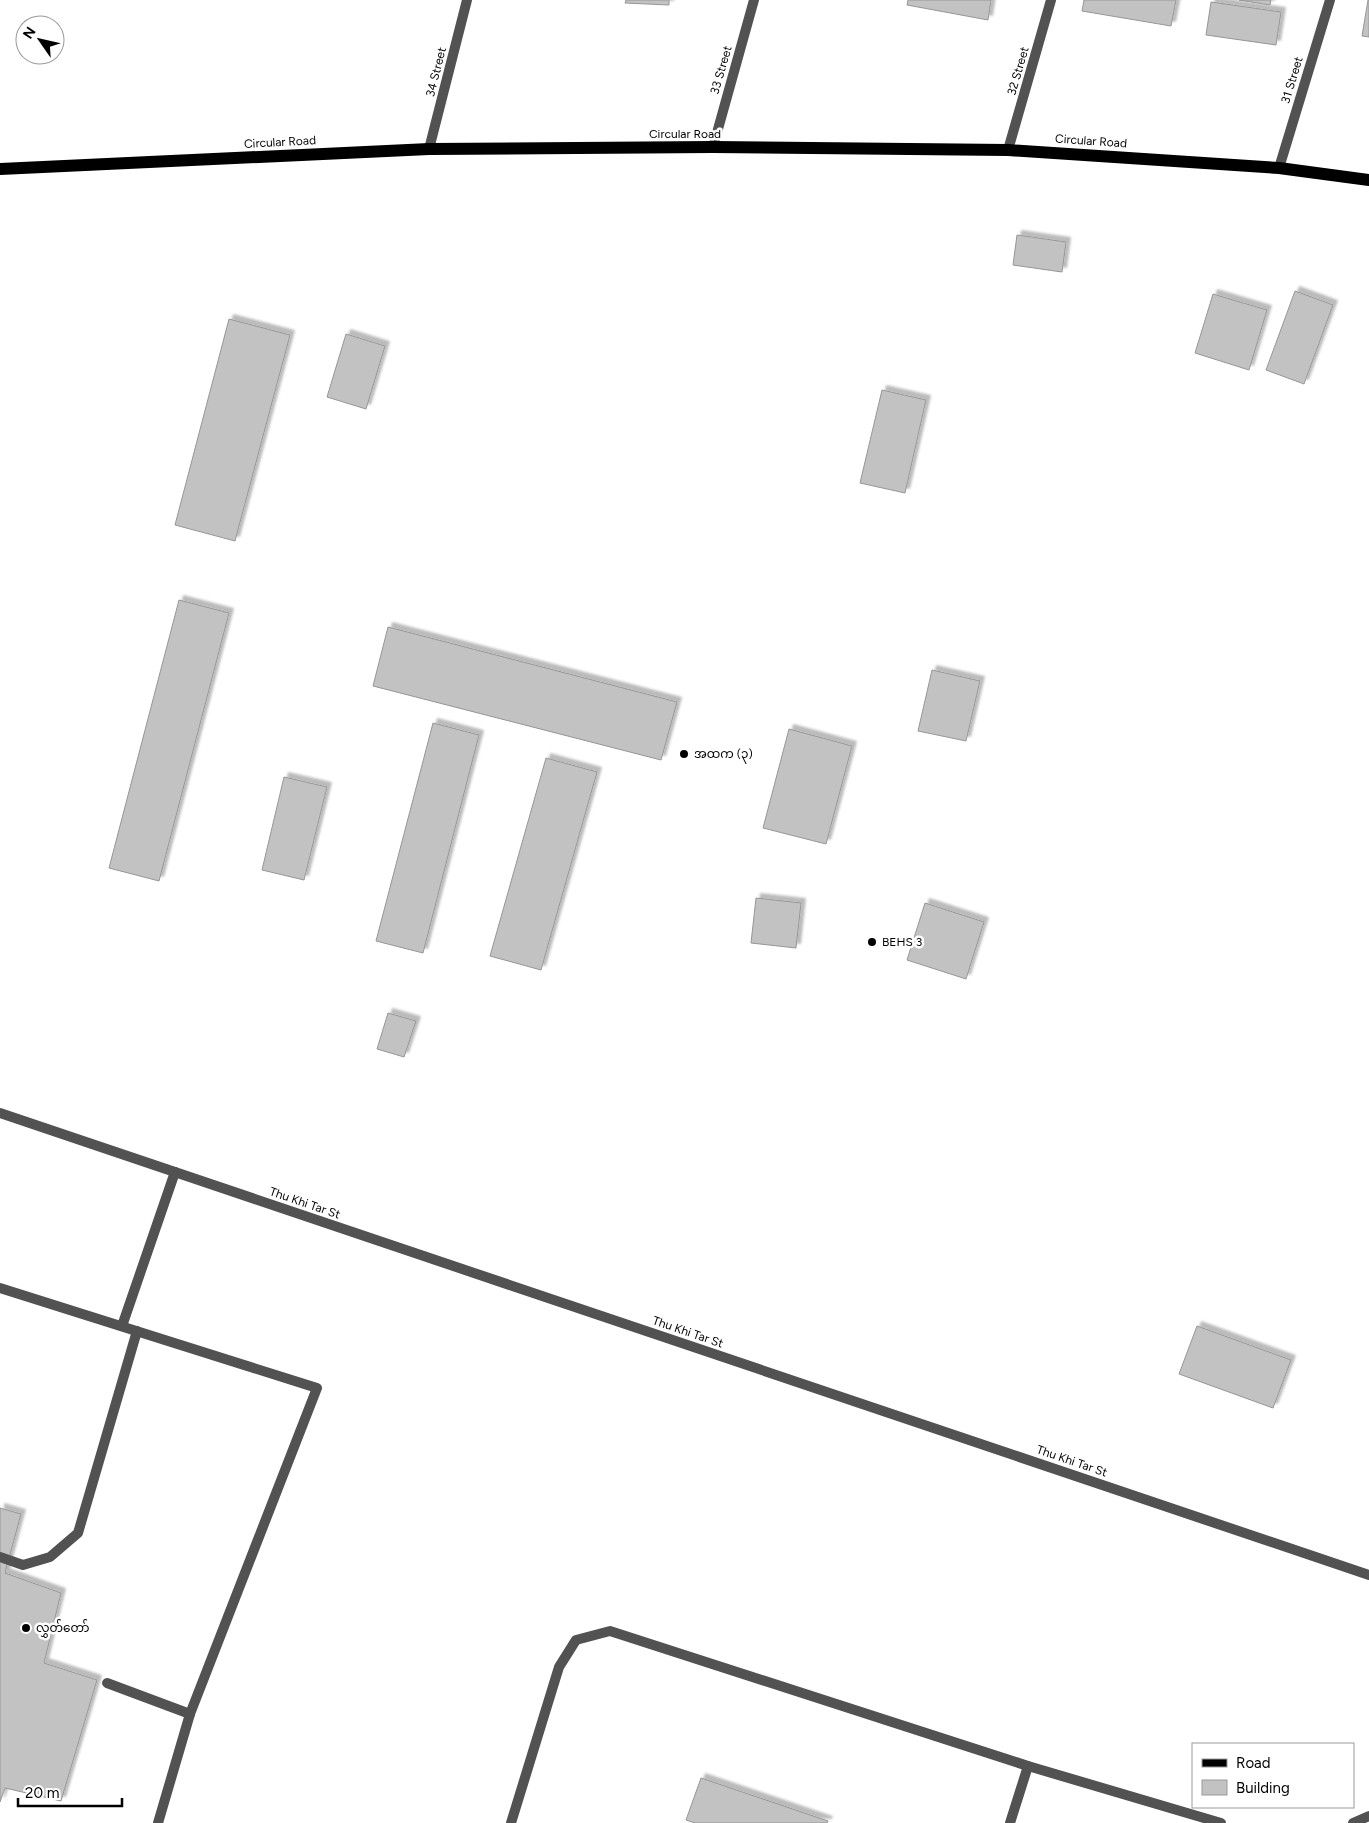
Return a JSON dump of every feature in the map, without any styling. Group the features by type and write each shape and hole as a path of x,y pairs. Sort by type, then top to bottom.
{"main road":[{"name":"Circular Road","path":"0,168 429,149 713,147 1008,150 1279,168 1369,180"}],"street":[{"name":"34 Street","path":"429,149 467,0"},
{"name":"33 Street","path":"713,147 754,0"},
{"name":"32 Street","path":"1008,150 1051,0"},
{"name":"31 Street","path":"1279,168 1330,0"},
{"name":"Thu Khi Tar St","path":"0,1113 1369,1574"},
{"path":"122,1326 175,1172"},
{"path":"0,1288 317,1388 190,1714 158,1823"},
{"path":"0,1558 23,1565 50,1558 78,1533 137,1331"},
{"path":"511,1823 559,1668 576,1640 610,1631 1028,1766 1221,1823"},
{"path":"107,1683 190,1714"},
{"path":"1010,1823 1028,1766"},
{"path":"1353,1823 1369,1816"}],"building":[{"path":"626,0 669,0 669,5 625,3"},
{"path":"908,0 991,0 988,20 907,5"},
{"path":"1084,0 1176,0 1171,26 1082,11"},
{"path":"1239,0 1271,0 1270,5"},
{"path":"1369,0 1369,37 1362,36"},
{"path":"1211,2 1281,12 1276,45 1206,35"},
{"path":"1017,235 1066,242 1062,272 1013,265"},
{"path":"1295,291 1333,305 1304,384 1266,370"},
{"path":"1213,294 1267,310 1249,370 1195,353"},
{"path":"229,319 290,335 235,541 175,525"},
{"path":"346,334 385,346 366,409 327,397"},
{"path":"882,390 926,400 905,493 860,483"},
{"path":"179,600 229,613 159,881 109,868"},
{"path":"388,627 677,702 661,760 373,686"},
{"path":"932,670 980,681 966,741 918,731"},
{"path":"433,723 479,735 423,953 376,941"},
{"path":"789,729 852,746 826,844 763,828"},
{"path":"546,758 597,772 541,970 490,956"},
{"path":"284,777 327,787 304,880 262,870"},
{"path":"756,898 801,903 796,948 751,943"},
{"path":"925,903 984,922 966,979 907,960"},
{"path":"388,1013 416,1021 404,1057 377,1049"},
{"path":"1197,1326 1291,1360 1273,1408 1179,1374"},
{"name":"လွှတ်တော်","path":"0,1508 21,1514 5,1573 61,1593 44,1663 97,1680 61,1801 5,1788 0,1802"},
{"path":"701,1778 828,1821 827,1823 695,1823 686,1820"}],"place":[{"name":"အထက (၃)","path":"684,754"},
{"name":"BEHS 3","path":"872,942"},
{"name":"လွှတ်တော်","path":"26,1628"}]}
